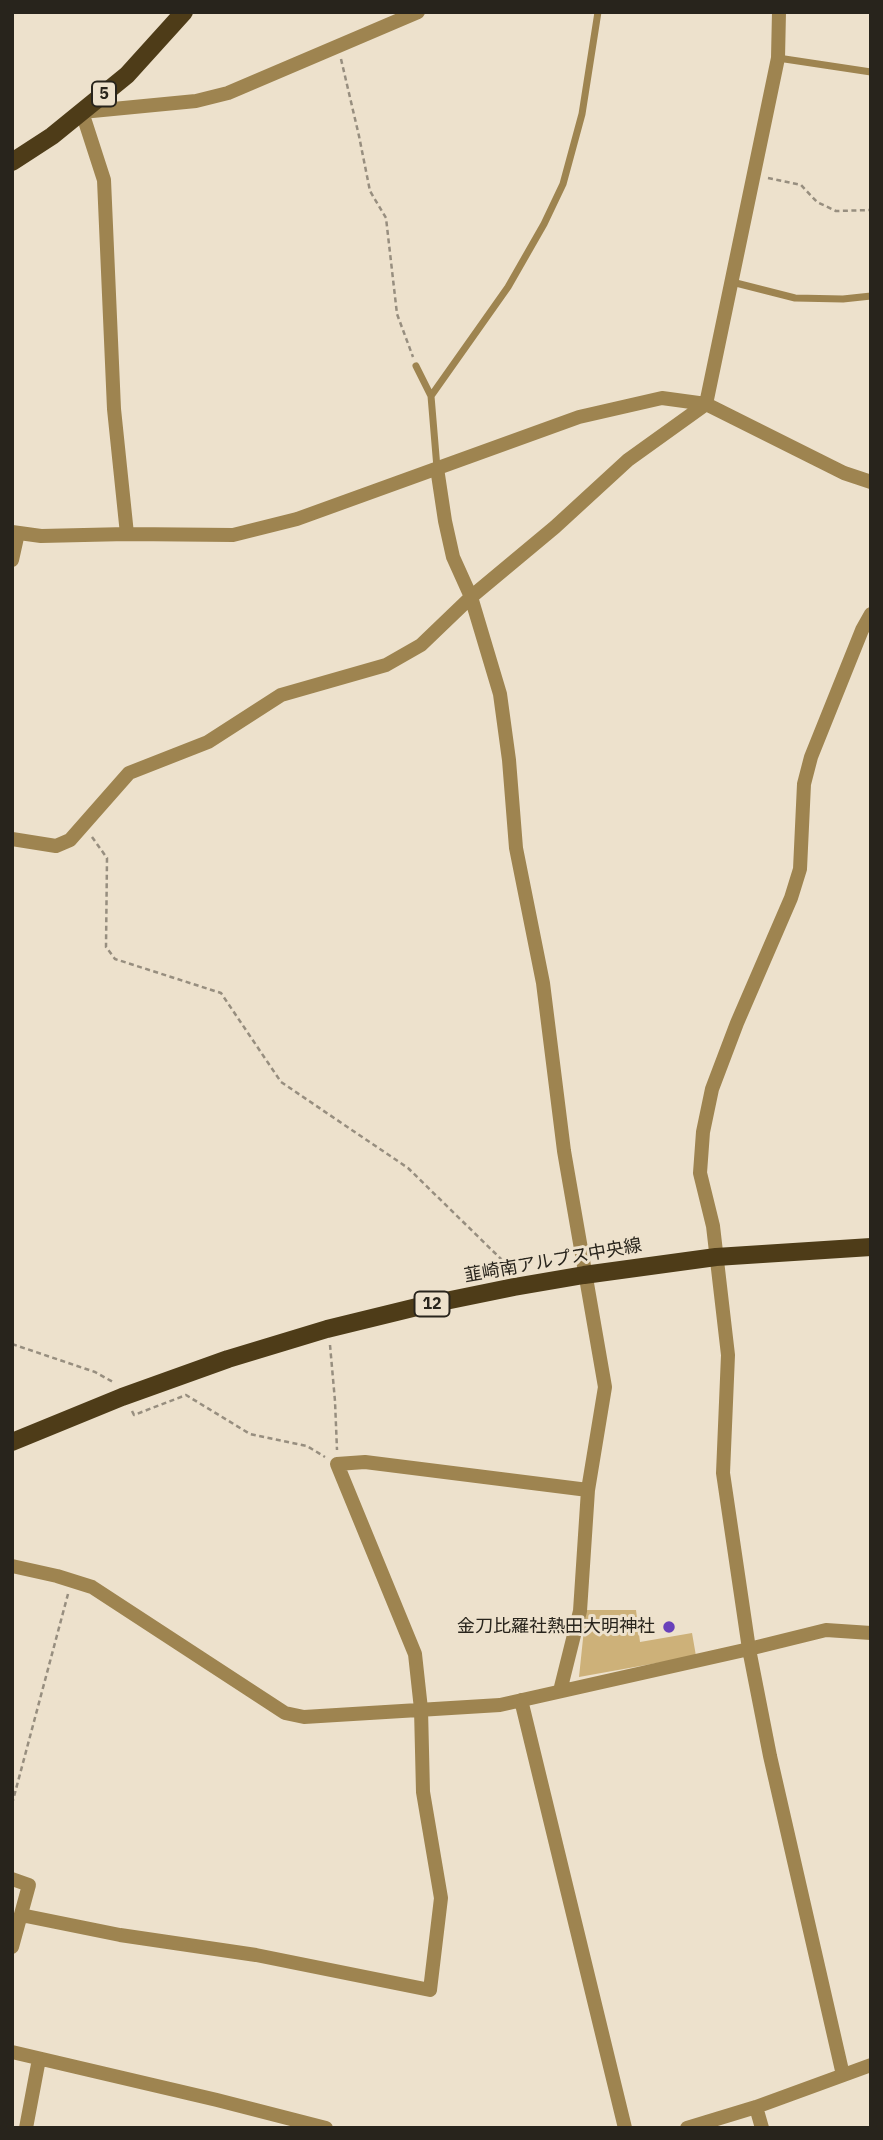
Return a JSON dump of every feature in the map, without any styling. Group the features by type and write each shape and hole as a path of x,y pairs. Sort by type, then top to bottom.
{"main road":[{"name":"5","path":"12,162 52,136 127,75 184,12"},
{"name":"韮崎南アルプス中央線","path":"12,1442 122,1396 228,1359 327,1329 421,1306 584,1275 716,1257 871,1247"}],"street":[{"path":"127,534 114,409 104,180 82,112 196,101 228,93 418,12"},
{"path":"12,839 56,846 70,840 129,773 208,742 281,695 386,665 421,645 471,597 555,527 628,460 706,404 778,58 779,12"},
{"path":"12,560 15,532 41,536 233,535 297,519 591,415 662,398 706,404 844,473 871,482"},
{"path":"437,468 453,557 471,597 500,694 509,760 516,848 543,983 564,1151 606,1387 588,1490 580,1611 560,1691"},
{"path":"843,2075 749,1649 723,1473 728,1356 713,1226 700,1173 703,1132 712,1088 800,869 804,784 811,757 862,630 871,614"},
{"path":"21,1915 120,1936 256,1955 430,1990 441,1898 423,1792 421,1709 415,1654 337,1464 365,1462 588,1490"},
{"path":"12,1566 92,1587 285,1713 304,1717 500,1704 826,1630 871,1633"},
{"path":"521,1700 625,2128"},
{"path":"12,1879 29,1885 12,1947"},
{"path":"12,2052 326,2128"},
{"path":"26,2128 39,2059"},
{"path":"687,2128 756,2107 871,2065"},
{"path":"756,2107 762,2128"}],"lane":[{"path":"431,396 508,287 563,184 582,114 598,12"},
{"path":"778,58 871,72"},
{"path":"732,282 795,298 843,299 871,296"},
{"path":"416,366 431,396 437,468"}],"path":[{"path":"337,46 370,191 386,218 397,314 416,366"},
{"path":"754,176 801,185 817,202 836,211 871,210"},
{"path":"83,826 107,858 106,947 116,960 221,993 281,1082 408,1168 501,1259 514,1287"},
{"path":"327,1329 335,1401 337,1464"},
{"path":"12,1344 112,1380 134,1415 186,1395 250,1434 307,1446 337,1464"},
{"path":"12,1804 71,1580"}],"shaded area":[{"path":"586,1610 636,1610 640,1642 692,1633 696,1656 579,1677"}],"place":[{"name":"金刀比羅社熱田大明神社","path":"669,1627"}]}
